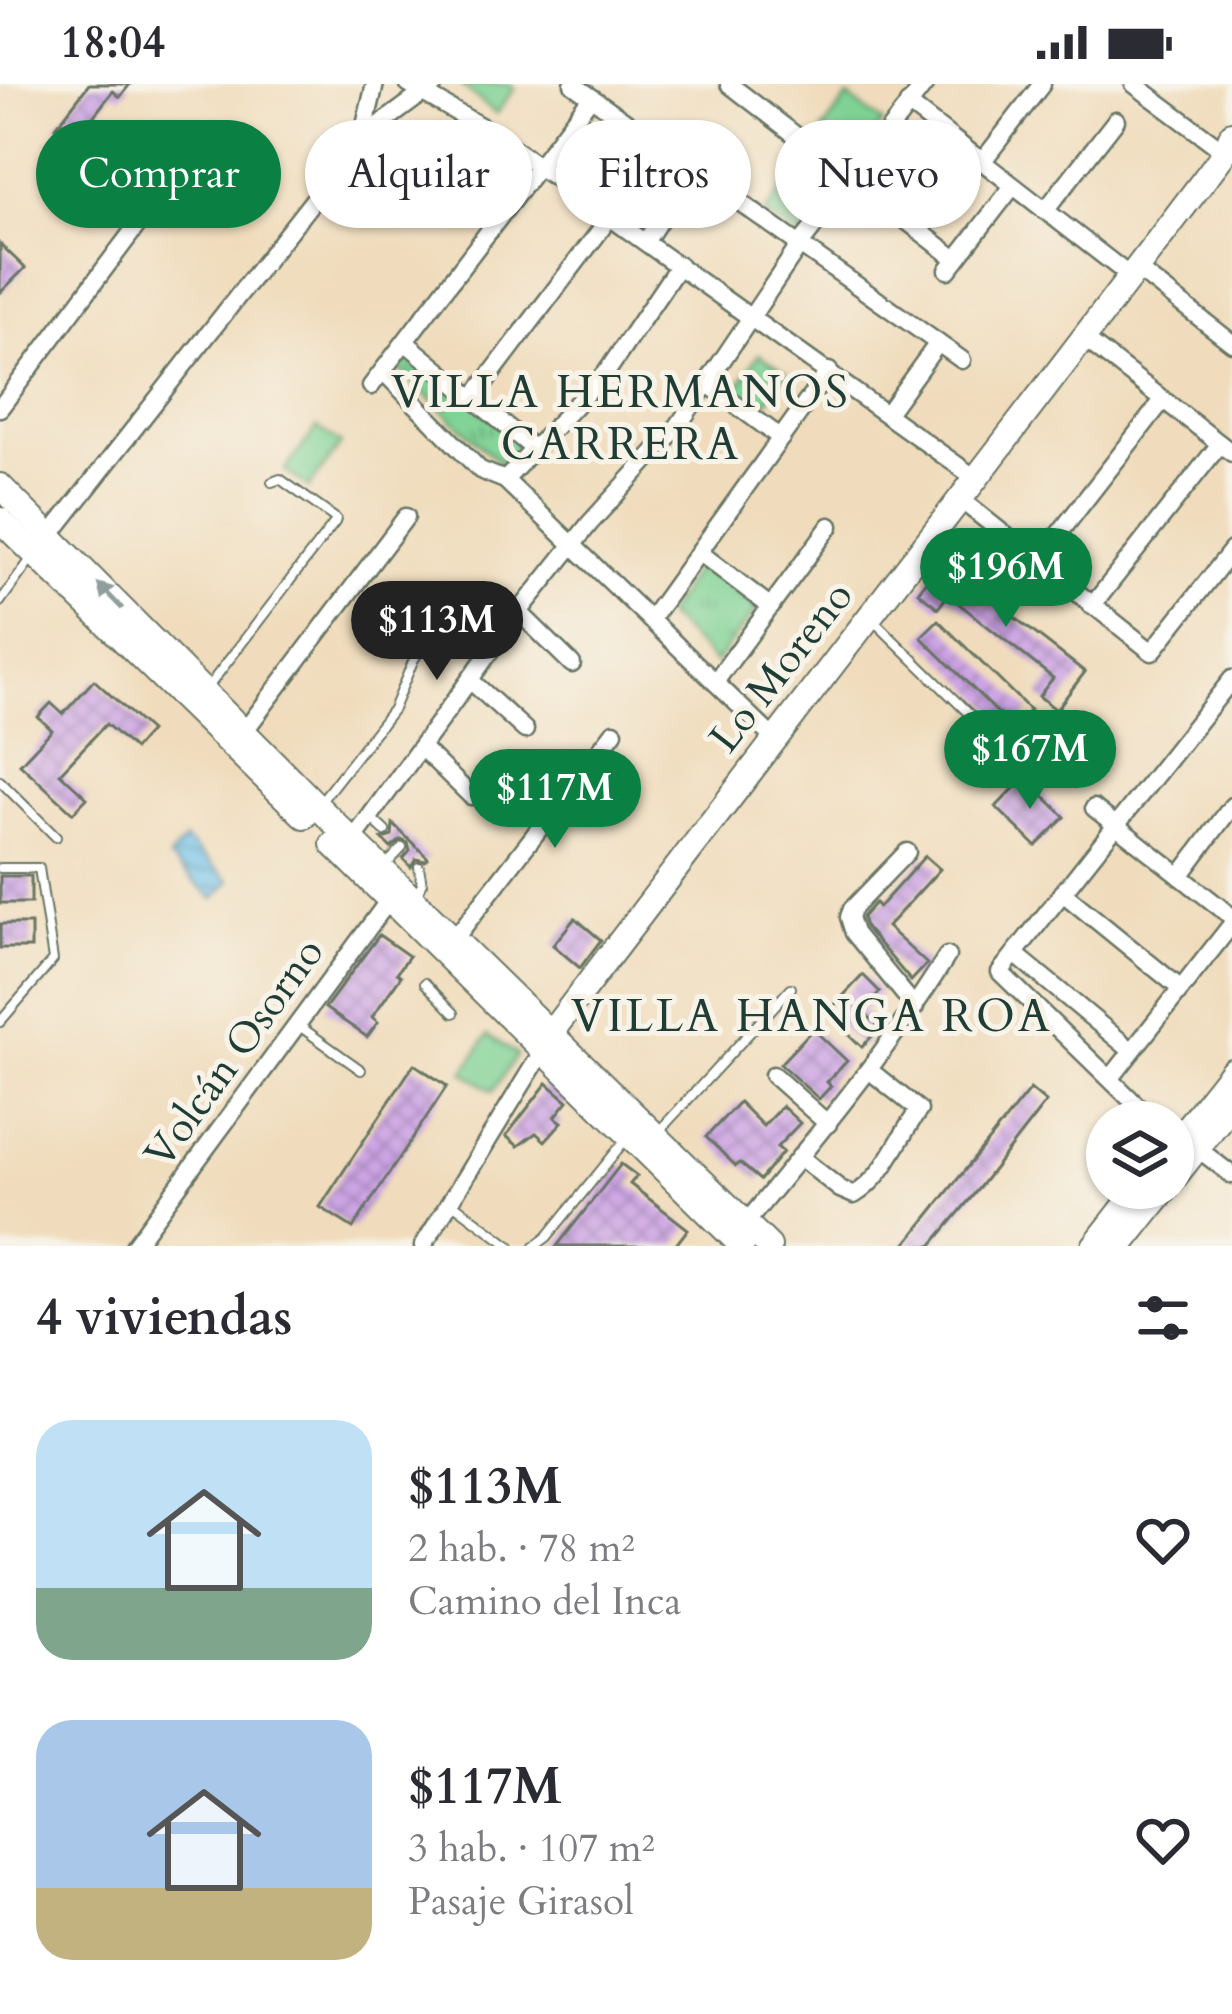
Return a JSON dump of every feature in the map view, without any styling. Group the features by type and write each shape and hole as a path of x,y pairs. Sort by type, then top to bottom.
{"main road":[{"name":"Lo Moreno","path":"546,1043 773,738 978,480 1230,145"},
{"path":"0,486 43,545 546,1043 655,1136 744,1234"},
{"path":"0,520 43,545 204,693 316,805 348,847 382,869 402,900 455,938 628,1136 744,1234 769,1246"},
{"path":"1194,1124 1232,1071"},
{"path":"1194,1133 1232,1104"},
{"path":"1094,1246 1123,1209"},
{"path":"1120,1246 1149,1209"}],"street":[{"path":"366,120 375,84"},
{"path":"573,84 624,120"},
{"path":"729,84 776,120"},
{"path":"896,120 925,84"},
{"path":"982,162 1042,84"},
{"path":"1134,84 1230,145"},
{"path":"1156,101 1169,84"},
{"path":"384,120 422,88 556,178"},
{"path":"591,97 377,378 480,470 505,480 773,738"},
{"path":"908,104 1046,211 1232,344"},
{"path":"1046,211 1116,120"},
{"path":"981,227 1013,185"},
{"path":"751,209 962,360"},
{"path":"43,545 305,211"},
{"path":"0,408 135,228"},
{"path":"473,398 601,228"},
{"path":"627,228 978,480"},
{"path":"646,241 654,228"},
{"path":"348,847 519,612 678,426 813,228"},
{"path":"910,228 952,265 980,228"},
{"path":"505,480 608,370 679,265"},
{"path":"1084,339 1226,448 1092,607"},
{"path":"405,342 534,449"},
{"path":"888,412 938,343"},
{"path":"650,620 830,371"},
{"path":"708,384 781,438"},
{"path":"1037,562 1163,400"},
{"path":"961,500 1152,652 1232,550"},
{"path":"243,733 406,517"},
{"path":"715,682 830,526"},
{"path":"699,552 771,607"},
{"path":"519,612 572,664"},
{"path":"1133,1101 1000,972 1232,679"},
{"path":"471,680 525,730"},
{"path":"455,938 614,732"},
{"path":"422,748 471,796"},
{"path":"1180,876 1232,806"},
{"path":"1094,808 1232,921 1111,1078"},
{"path":"907,852 849,917 854,933 915,1007"},
{"path":"1063,893 1180,989"},
{"name":"Volcán Osorno","path":"136,1245 298,1025 402,900"},
{"path":"1015,954 1132,1051"},
{"path":"744,1234 869,1070 947,956"},
{"name":"Lo Moreno","path":"423,1246 546,1043"},
{"path":"800,1157 854,1195 890,1157 896,1140 919,1110 869,1070"},
{"path":"773,1075 828,1124"},
{"path":"1194,1152 1232,1175"}],"lane":[{"path":"204,693 335,522 336,518 280,479 272,482"},
{"path":"0,602 43,545"},
{"path":"316,805 394,709 414,659 432,633 413,614"},
{"path":"868,616 1005,749 1019,752 1032,739"},
{"path":"0,781 56,836"},
{"path":"370,817 385,831"},
{"path":"382,869 402,848"},
{"path":"402,900 422,884 419,867"},
{"path":"0,868 39,868 53,960 0,1022"},
{"path":"425,983 454,1013"},
{"path":"655,1136 791,988"},
{"path":"298,1025 361,1070"},
{"path":"535,1246 628,1136"},
{"path":"450,1201 510,1246"}],"green space":[{"path":"460,84 510,84 515,88 496,114"},
{"path":"848,97 879,120 831,120"},
{"path":"775,200 775,221 765,214"},
{"path":"785,228 806,228 799,238"},
{"path":"407,349 521,442 502,465 394,365"},
{"path":"759,354 787,372 759,414 732,396"},
{"path":"317,427 341,444 309,488 285,471"},
{"path":"699,563 757,609 715,663 666,615"},
{"path":"488,1035 517,1055 493,1091 464,1072"}],"water":[{"path":"185,840 230,881 214,899 169,858"}],"building":[{"path":"89,84 130,84 120,97 113,91 91,120 61,120"},
{"path":"0,244 25,268 0,293"},
{"path":"942,561 1085,672 1056,710 1039,696 1053,678 948,595 938,608 918,592"},
{"path":"938,620 1030,710 1013,728 921,637"},
{"path":"94,680 150,731 134,749 106,724 60,773 87,798 73,813 20,764 52,730 38,717 51,703 63,714"},
{"path":"1025,777 1065,817 1036,846 996,807"},
{"path":"393,824 428,858 425,861 416,859 411,867 403,859 410,851 408,843 401,840 391,848 382,839 392,836"},
{"path":"925,856 940,869 887,927 927,964 911,981 865,927 862,917 875,903 879,907"},
{"path":"0,876 31,876 31,903 0,903"},
{"path":"575,918 601,940 580,968 553,945"},
{"path":"0,924 31,924 31,948 0,948"},
{"path":"379,935 409,956 372,1017 378,1022 367,1037 325,1008"},
{"path":"863,975 880,992 862,1011 880,1027 862,1047 827,1013"},
{"path":"813,1029 847,1061 827,1082 831,1086 819,1099 780,1064"},
{"path":"414,1064 447,1086 353,1228 320,1207"},
{"path":"547,1083 568,1101 555,1117 562,1122 545,1141 536,1133 518,1146 506,1136"},
{"path":"1030,1089 1046,1102 971,1198 931,1246 904,1246"},
{"path":"739,1102 763,1126 782,1106 800,1123 777,1147 783,1152 760,1180 740,1163 736,1166 706,1137"},
{"path":"621,1164 637,1176 630,1184 688,1229 675,1246 557,1246"}],"district":[{"name":"VILLA HERMANOS CARRERA","path":"621,417"},
{"name":"VILLA HANGA ROA","path":"812,1015"}]}
